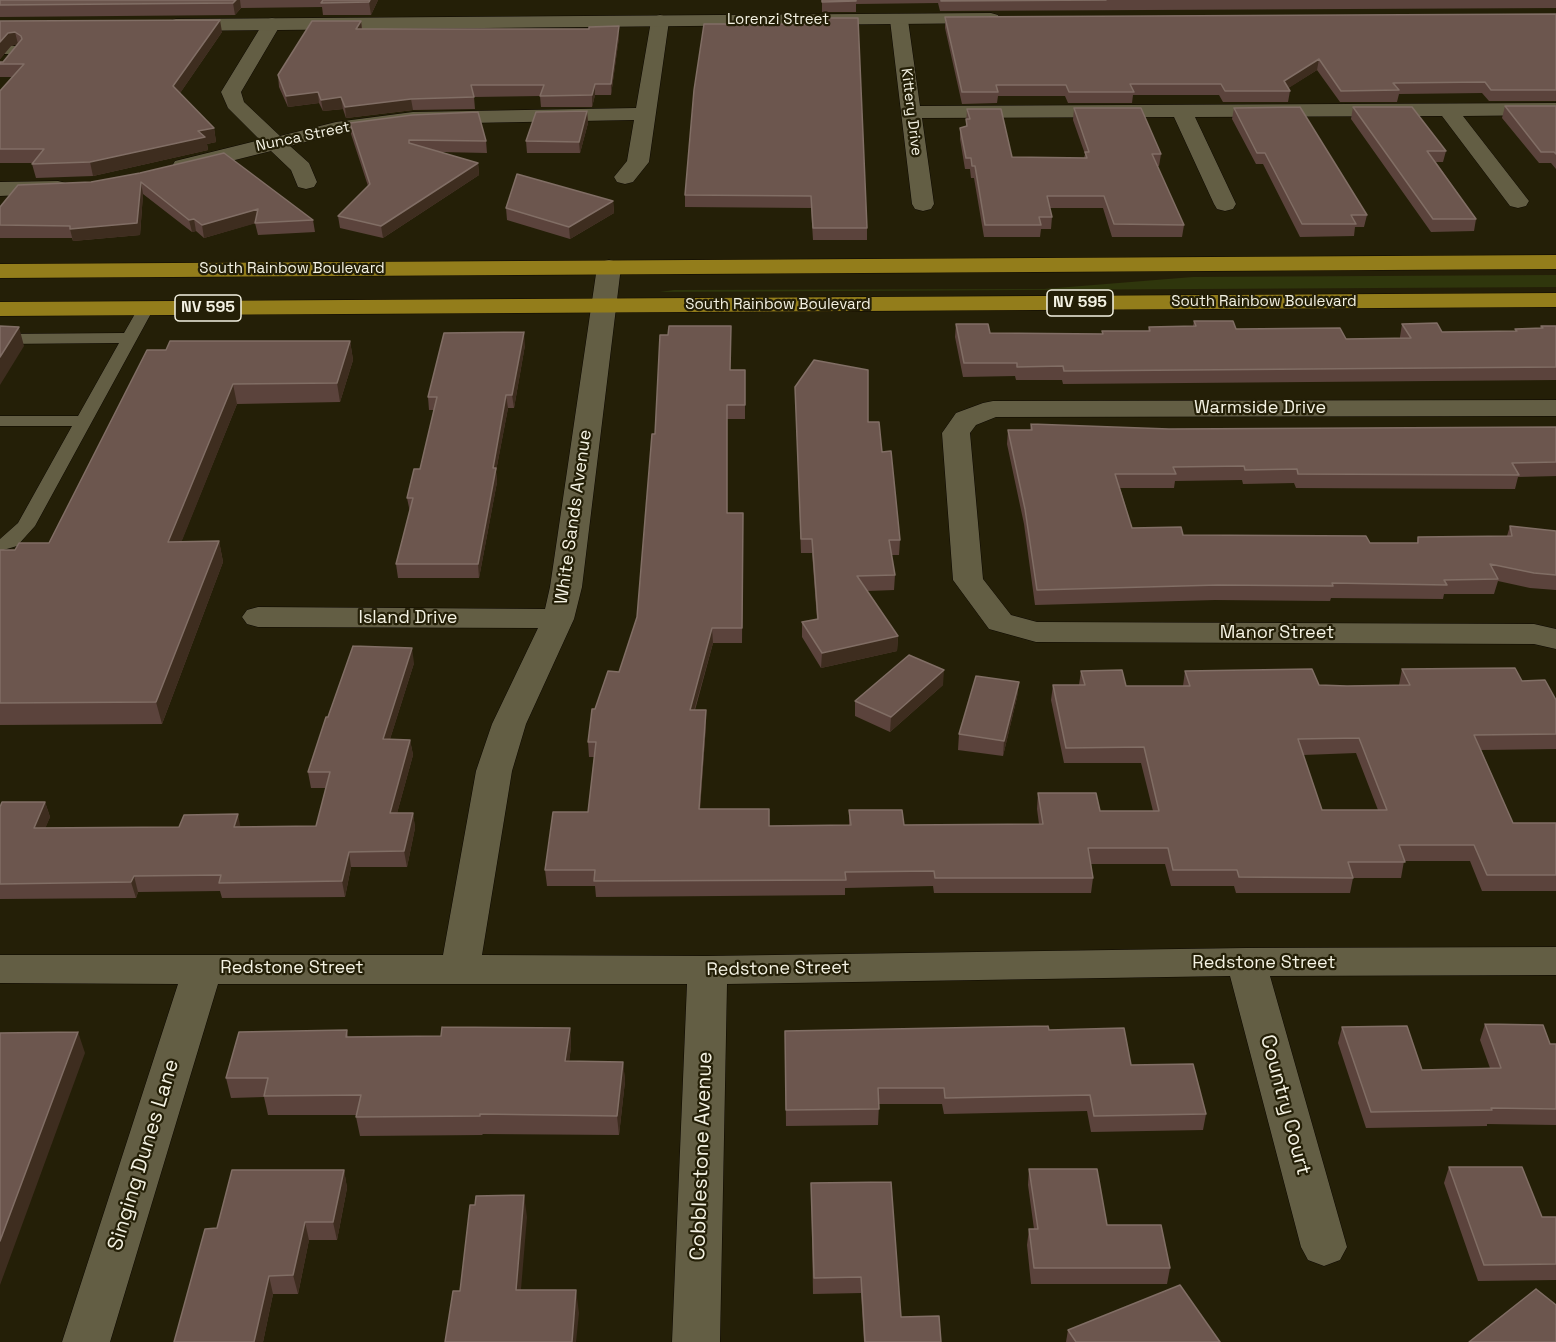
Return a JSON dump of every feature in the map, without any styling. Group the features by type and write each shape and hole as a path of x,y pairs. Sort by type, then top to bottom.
{"main road":[{"name":"South Rainbow Boulevard","path":"0,271 1556,262"},
{"path":"0,285 128,270"},
{"name":"South Rainbow Boulevard","path":"0,309 1556,300"}],"street":[{"path":"784,0 784,20"},
{"name":"Lorenzi Street","path":"160,25 1013,19"},
{"name":"Kittery Drive","path":"899,20 923,204"},
{"path":"625,177 638,162 660,21"},
{"path":"272,24 231,92 235,104 301,168 306,182"},
{"path":"911,112 1556,109"},
{"path":"1448,110 1518,201"},
{"path":"1182,112 1225,204"},
{"name":"Nunca Street","path":"165,171 336,128 413,118 646,114"},
{"path":"0,189 82,186"},
{"name":"White Sands Avenue","path":"460,969 494,771 509,724 558,619 566,587 609,267"},
{"name":"Warmside Drive","path":"1000,622 968,580 956,433 966,419 993,409 1556,408"},
{"name":"Island Drive","path":"258,617 558,619"},
{"name":"Manor Street","path":"1000,622 1036,632 1534,634 1556,639"},
{"name":"Redstone Street","path":"0,969 708,970 1246,962 1556,961"},
{"name":"Country Court","path":"1246,962 1324,1247"},
{"name":"Singing Dunes Lane","path":"86,1342 203,968"},
{"name":"Cobblestone Avenue","path":"696,1342 708,970"}],"lane":[{"path":"0,50 17,50 6,63"},
{"path":"0,545 10,542 26,526 146,308"},
{"path":"0,339 130,338"},
{"path":"0,421 84,421"}],"green space":[{"path":"1556,275 1556,287 660,292 674,290 1044,289 1193,277"}],"building":[{"path":"0,0 236,0 233,3 0,5"},
{"path":"323,0 370,0 369,2 321,3"},
{"path":"822,0 856,0 856,1 822,2"},
{"path":"941,0 1106,0 941,1"},
{"path":"1556,14 1556,90 1491,90 1485,82 1393,83 1399,90 1341,91 1319,59 1284,81 1290,91 1225,91 1221,84 1130,84 1134,92 1069,92 1066,85 996,85 998,92 962,92 945,17"},
{"path":"824,18 858,18 867,228 813,228 811,196 685,195 694,90 704,24 824,24"},
{"path":"220,20 173,86 214,128 198,131 205,137 90,162 32,164 44,149 0,149 0,91 24,64 0,64 22,39 15,32 8,33 0,42 0,21"},
{"path":"312,21 361,21 356,29 589,29 589,27 619,26 611,84 595,84 592,95 540,96 544,85 471,85 474,97 411,99 345,107 341,97 321,100 318,92 286,96 278,75"},
{"path":"1505,106 1556,106 1556,154 1541,152"},
{"path":"1300,107 1367,215 1351,215 1356,224 1302,224 1265,153 1257,153 1234,108"},
{"path":"1353,107 1412,107 1446,151 1427,151 1476,219 1433,219"},
{"path":"1074,108 1141,108 1161,154 1152,154 1184,225 1114,224 1104,196 1047,196 1052,217 1039,217 1041,225 985,225 975,166 972,166 971,158 966,158 960,128 967,126 966,119 970,119 967,109 1001,109 1012,157 1087,158 1085,152 1089,152"},
{"path":"587,111 579,142 526,141 536,112"},
{"path":"478,112 486,141 409,140 409,143 478,163 381,226 338,216 370,184 350,123 412,115"},
{"path":"224,153 313,220 255,223 258,209 202,225 194,219 189,220 141,182 137,223 70,229 70,226 0,225 0,207 18,185 91,182"},
{"path":"517,174 613,201 569,227 506,208"},
{"path":"1194,321 1233,321 1236,329 1340,328 1346,339 1411,338 1402,324 1437,323 1442,332 1517,331 1515,329 1556,326 1556,367 1064,371 1063,366 1017,367 1017,363 964,363 956,324 988,324 990,333 1103,334 1102,331 1150,331 1149,327 1196,326"},
{"path":"0,326 19,327 0,357"},
{"path":"669,326 731,326 730,370 745,370 745,405 727,405 727,513 743,513 742,628 712,628 690,710 706,710 699,809 769,809 769,826 851,825 849,810 902,810 904,825 1043,824 1038,793 1096,793 1100,811 1159,811 1144,747 1066,748 1053,685 1085,685 1081,671 1122,670 1126,686 1190,686 1185,671 1312,669 1319,685 1410,685 1402,669 1515,668 1522,681 1545,680 1556,700 1556,734 1474,735 1513,823 1556,823 1556,875 1487,875 1474,845 1399,845 1405,862 1348,862 1353,878 1239,877 1237,870 1173,870 1168,848 1088,848 1093,878 935,878 934,871 845,872 846,880 594,881 595,870 545,870 553,812 588,812 596,742 588,742 592,709 595,709 608,671 619,672 637,617 652,434 655,434 660,335 668,335","holes":["1359,738 1387,810 1322,810 1298,739"]},
{"path":"524,332 512,395 506,395 493,468 496,468 478,564 396,564 413,498 407,498 414,469 420,469 437,397 428,397 444,333"},
{"path":"170,341 350,341 337,383 233,384 168,542 219,541 156,702 0,703 0,550 15,550 19,543 49,543 147,350 166,350"},
{"path":"814,360 868,370 868,422 879,422 882,452 891,451 900,540 889,540 895,575 857,576 898,636 822,653 802,622 818,619 812,539 801,539 795,387"},
{"path":"1031,424 1169,429 1556,427 1556,462 1512,463 1519,475 1298,474 1297,469 1245,470 1244,466 1173,467 1176,474 1115,474 1132,528 1181,527 1183,535 1366,536 1370,543 1418,543 1418,537 1512,536 1510,526 1556,531 1556,575 1490,564 1498,579 1444,580 1447,585 1332,583 1333,586 1218,585 1037,590 1025,509 1008,430 1032,430"},
{"path":"353,646 412,648 383,739 410,740 390,813 413,813 404,851 349,852 342,881 219,883 221,875 134,876 131,882 0,884 0,807 2,802 45,802 34,828 179,827 184,815 238,814 234,827 316,826 330,772 308,772"},
{"path":"909,655 944,670 891,717 855,701"},
{"path":"976,676 1019,682 1004,741 959,734"},
{"path":"1485,1024 1543,1025 1550,1044 1556,1044 1556,1109 1491,1108 1492,1110 1371,1112 1342,1027 1407,1026 1422,1070 1501,1068"},
{"path":"1048,1026 1049,1030 1124,1028 1131,1065 1193,1064 1206,1114 1094,1116 1090,1095 945,1098 944,1088 878,1088 879,1109 786,1110 785,1031"},
{"path":"442,1027 570,1028 565,1061 623,1062 617,1116 480,1114 480,1116 356,1117 361,1095 264,1096 268,1078 226,1078 239,1032 347,1030 346,1037 441,1036"},
{"path":"78,1032 0,1241 0,1033"},
{"path":"1449,1167 1522,1167 1542,1217 1556,1217 1556,1264 1484,1265"},
{"path":"1029,1169 1097,1169 1107,1225 1161,1225 1170,1268 1034,1268 1029,1229 1038,1229"},
{"path":"232,1170 344,1170 333,1222 305,1222 293,1275 269,1276 254,1342 174,1342 205,1229 217,1228"},
{"path":"891,1182 901,1317 939,1316 941,1342 865,1342 861,1277 814,1278 811,1183"},
{"path":"524,1195 516,1290 576,1290 572,1342 445,1342 453,1291 460,1291 470,1205 475,1205 476,1196"},
{"path":"1180,1285 1220,1342 1076,1342 1068,1330"},
{"path":"1536,1289 1556,1305 1556,1342 1469,1342"}]}
